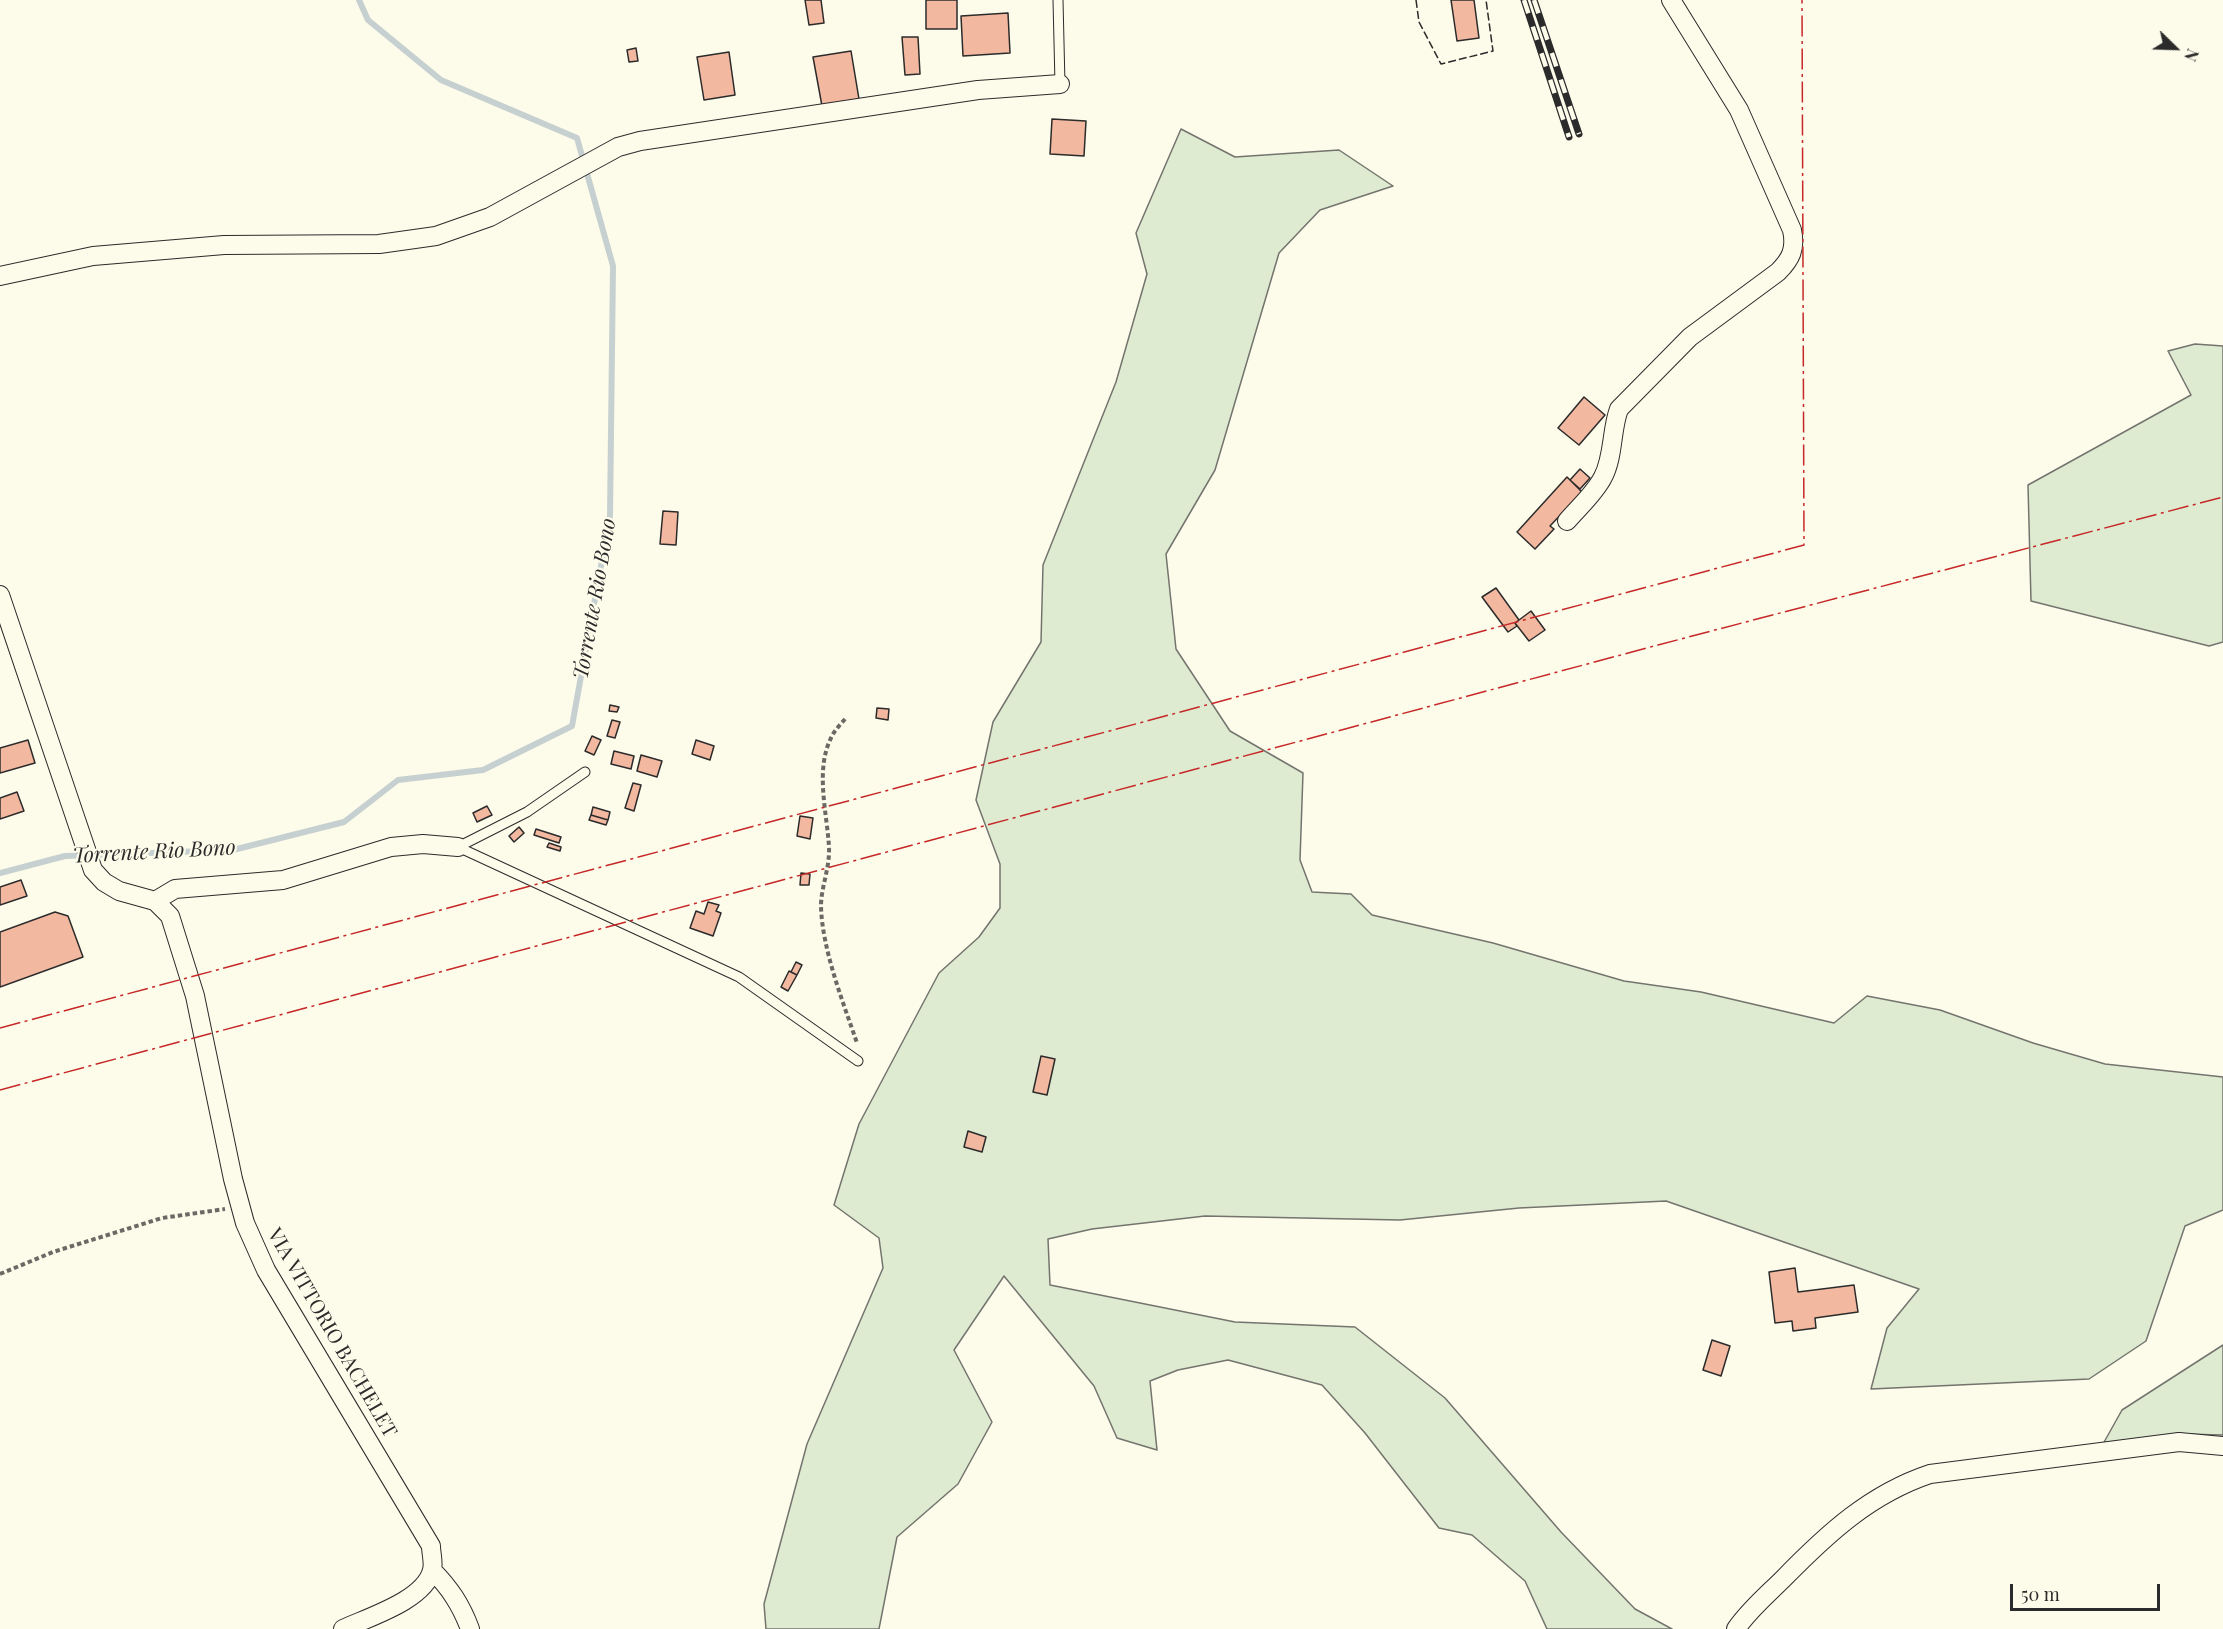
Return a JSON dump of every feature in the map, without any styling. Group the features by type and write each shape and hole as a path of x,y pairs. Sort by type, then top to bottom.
{"street":[{"path":"1568,521 1603,478 1614,440 1615,420 1619,409 1690,337 1778,272 1790,259 1794,243 1792,230 1739,110 1671,0"},
{"path":"0,276 93,256 224,245 379,244 436,236 490,217 618,147 640,141 978,90 1060,84"},
{"path":"0,595 93,870 104,882 119,891 155,901 175,889 283,880 391,847 423,844 458,847"},
{"name":"VIA VITTORIO BACHELET","path":"155,901 170,916 195,996 240,1207 266,1270 431,1546 432,1570"},
{"path":"1736,1629 1828,1534 1858,1509 1904,1483 1930,1474 2179,1442 2223,1446"},
{"path":"343,1629 410,1598 424,1586 432,1570 448,1586 462,1608 470,1629"}],"lane":[{"path":"1058,0 1060,84"},
{"path":"458,847 527,812 585,772"},
{"path":"458,847 730,971 858,1061"}],"path":[{"path":"845,719 831,738 826,759 824,783 829,848 828,875 821,903 823,923 835,972 859,1049 858,1061"},
{"path":"0,1274 52,1252 162,1218 240,1207"}],"green space":[{"path":"1181,129 1235,157 1339,150 1393,186 1320,210 1279,253 1215,470 1166,554 1176,649 1230,731 1303,773 1300,860 1312,892 1351,894 1372,915 1493,943 1624,981 1701,992 1834,1023 1867,996 1940,1010 2033,1043 2105,1064 2223,1077 2223,1210 2185,1226 2146,1341 2089,1379 1871,1389 1887,1328 1919,1289 1666,1201 1519,1208 1400,1220 1205,1216 1092,1229 1048,1239 1050,1285 1235,1322 1355,1327 1445,1398 1561,1532 1635,1609 1672,1629 1547,1629 1525,1581 1472,1535 1439,1528 1365,1433 1322,1385 1228,1360 1178,1370 1150,1381 1157,1450 1117,1438 1094,1386 1004,1276 954,1350 992,1422 958,1484 897,1537 879,1629 766,1629 764,1604 807,1444 883,1268 879,1238 834,1205 859,1124 939,973 979,937 1000,908 1000,864 976,800 993,722 1041,642 1043,565 1116,382 1147,274 1136,233"},
{"path":"2195,344 2223,346 2223,642 2209,646 2031,601 2028,485 2191,395 2168,351"},
{"path":"2223,1345 2223,1435 2182,1434 2103,1444 2122,1410"}],"building":[{"path":"805,0 821,0 824,23 809,25"},
{"path":"926,0 957,0 957,29 926,29"},
{"path":"1451,0 1474,0 1479,38 1457,41"},
{"path":"1008,13 1010,53 963,56 961,16"},
{"path":"902,37 918,37 920,74 905,75"},
{"path":"636,48 638,61 629,62 627,50"},
{"path":"851,51 859,99 822,106 813,57"},
{"path":"729,52 735,95 704,100 697,57"},
{"path":"1052,119 1086,121 1084,156 1050,154"},
{"path":"1584,397 1605,415 1579,445 1558,428"},
{"path":"1580,469 1590,478 1580,489 1570,480"},
{"path":"1567,477 1582,492 1550,526 1554,529 1535,549 1517,532"},
{"path":"663,511 678,512 676,545 660,544"},
{"path":"1496,588 1519,620 1515,623 1517,626 1508,632 1482,597"},
{"path":"1531,611 1545,630 1529,641 1515,623"},
{"path":"610,705 619,707 617,712 609,711"},
{"path":"877,708 889,709 888,720 876,718"},
{"path":"612,720 620,722 615,738 607,736"},
{"path":"592,736 601,740 594,755 585,751"},
{"path":"28,740 35,763 0,773 0,748"},
{"path":"696,740 714,746 710,760 692,754"},
{"path":"614,751 634,756 631,769 611,764"},
{"path":"641,755 662,761 657,777 637,771"},
{"path":"633,783 641,785 634,811 625,808"},
{"path":"17,792 24,811 0,819 0,798"},
{"path":"487,806 492,815 477,822 473,813"},
{"path":"593,807 610,812 608,820 591,815"},
{"path":"591,815 608,820 606,825 589,820"},
{"path":"800,816 813,818 810,839 797,836"},
{"path":"519,827 524,833 514,842 509,836"},
{"path":"536,829 561,837 559,843 534,835"},
{"path":"549,843 561,847 560,851 547,847"},
{"path":"801,873 810,874 809,885 800,885"},
{"path":"21,880 27,896 0,905 0,887"},
{"path":"708,902 719,905 716,911 721,913 713,936 690,928 696,911 704,914"},
{"path":"55,912 68,916 83,957 0,987 0,932"},
{"path":"796,962 802,965 797,975 791,972"},
{"path":"789,971 797,975 788,991 781,987"},
{"path":"1041,1056 1055,1059 1047,1095 1033,1092"},
{"path":"968,1131 986,1137 982,1152 964,1147"},
{"path":"1795,1268 1798,1292 1854,1285 1858,1312 1815,1318 1816,1328 1793,1331 1792,1321 1775,1323 1769,1272"},
{"path":"1712,1340 1730,1346 1721,1376 1703,1370"}],"waterway":[{"name":"Torrente Rio Bono","path":"0,873 65,856 233,850 344,822 398,780 483,770 572,726 610,516 613,266 577,138 441,80 368,20 359,0"}],"railway":[{"path":"1524,0 1569,137"},
{"path":"1534,0 1579,134"}],"fence":[{"path":"1416,0 1419,22 1441,64 1493,51 1486,0"}],"power":[{"path":"0,1028 1804,545 1802,0"},
{"path":"0,1090 1658,645 2223,497"}]}
